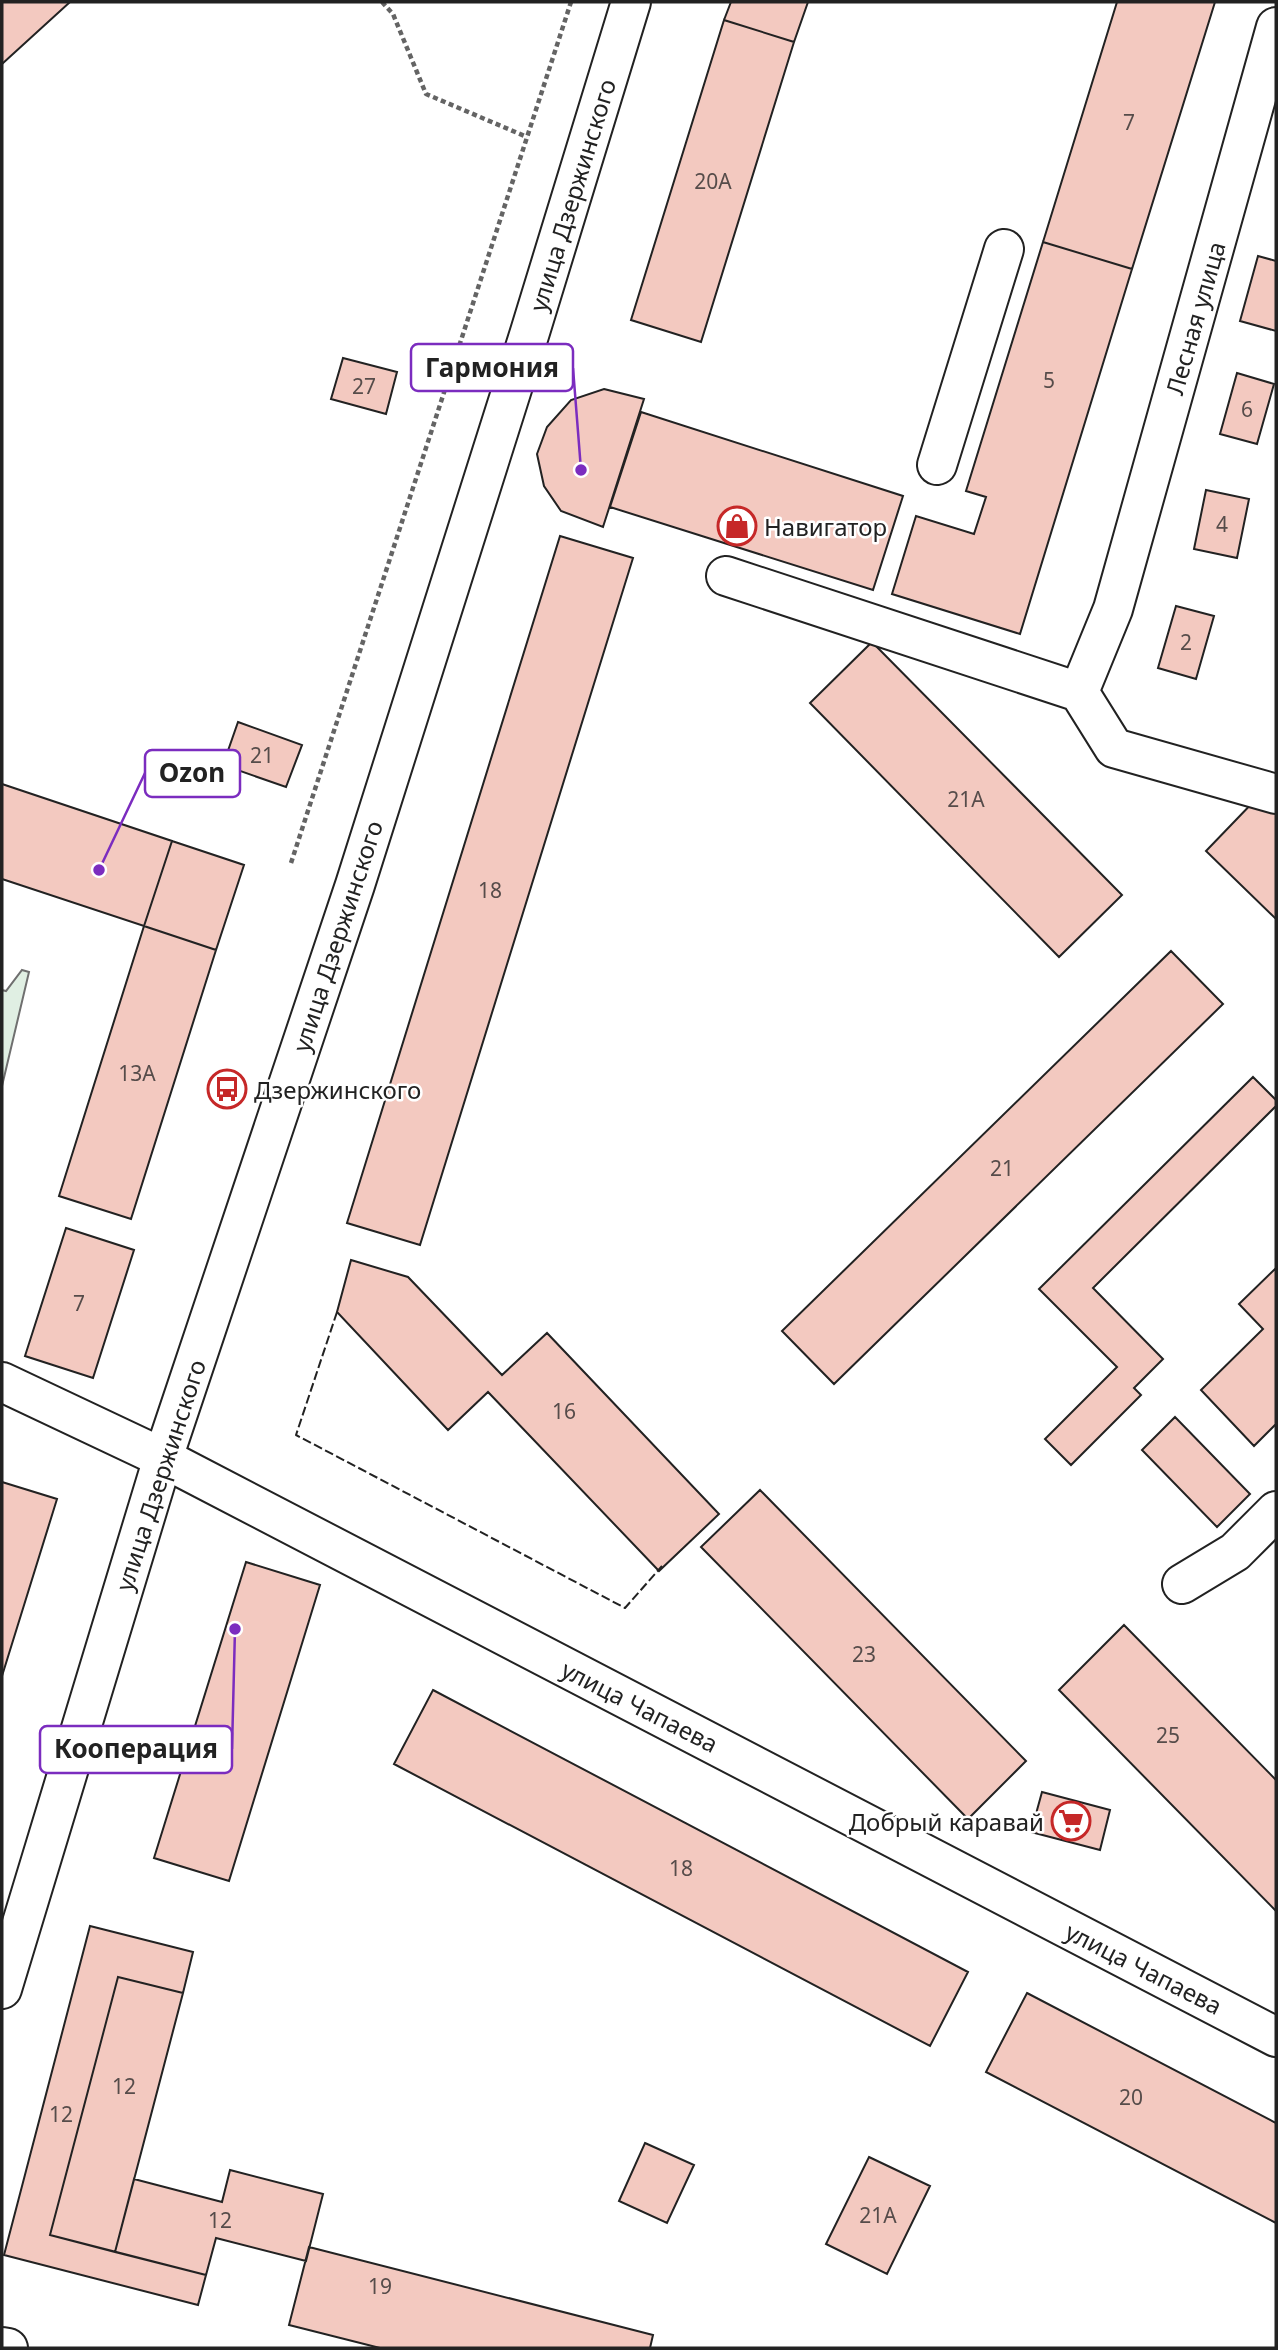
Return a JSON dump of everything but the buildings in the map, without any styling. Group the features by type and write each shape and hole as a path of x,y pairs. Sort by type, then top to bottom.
{"street":[{"name":"улица Дзержинского","path":"2,1989 163,1458 355,885 631,2"},
{"name":"Лесная улица","path":"1079,692 1113,609 1276,27"},
{"path":"937,465 1004,249"},
{"path":"726,576 1079,692 1114,748 1276,794"},
{"name":"улица Чапаева","path":"2,1382 163,1458 1276,2036"},
{"path":"1182,1584 1235,1552 1276,1511"},
{"path":"2,2347 8,2348"}],"path":[{"path":"382,2 393,14 426,94 527,137"},
{"path":"291,863 571,2"}],"green space":[{"path":"22,970 29,972 2,1086 2,990 6,991"}],"fence":[{"path":"337,1312 296,1435 625,1608 662,1566"}],"place":[{"name":"Гармония","path":"581,470"},
{"name":"Навигатор","path":"737,526"},
{"name":"Ozon","path":"99,870"},
{"name":"Дзержинского","path":"227,1089"},
{"name":"Кооперация","path":"235,1629"},
{"name":"Добрый каравай","path":"1071,1821"}]}
